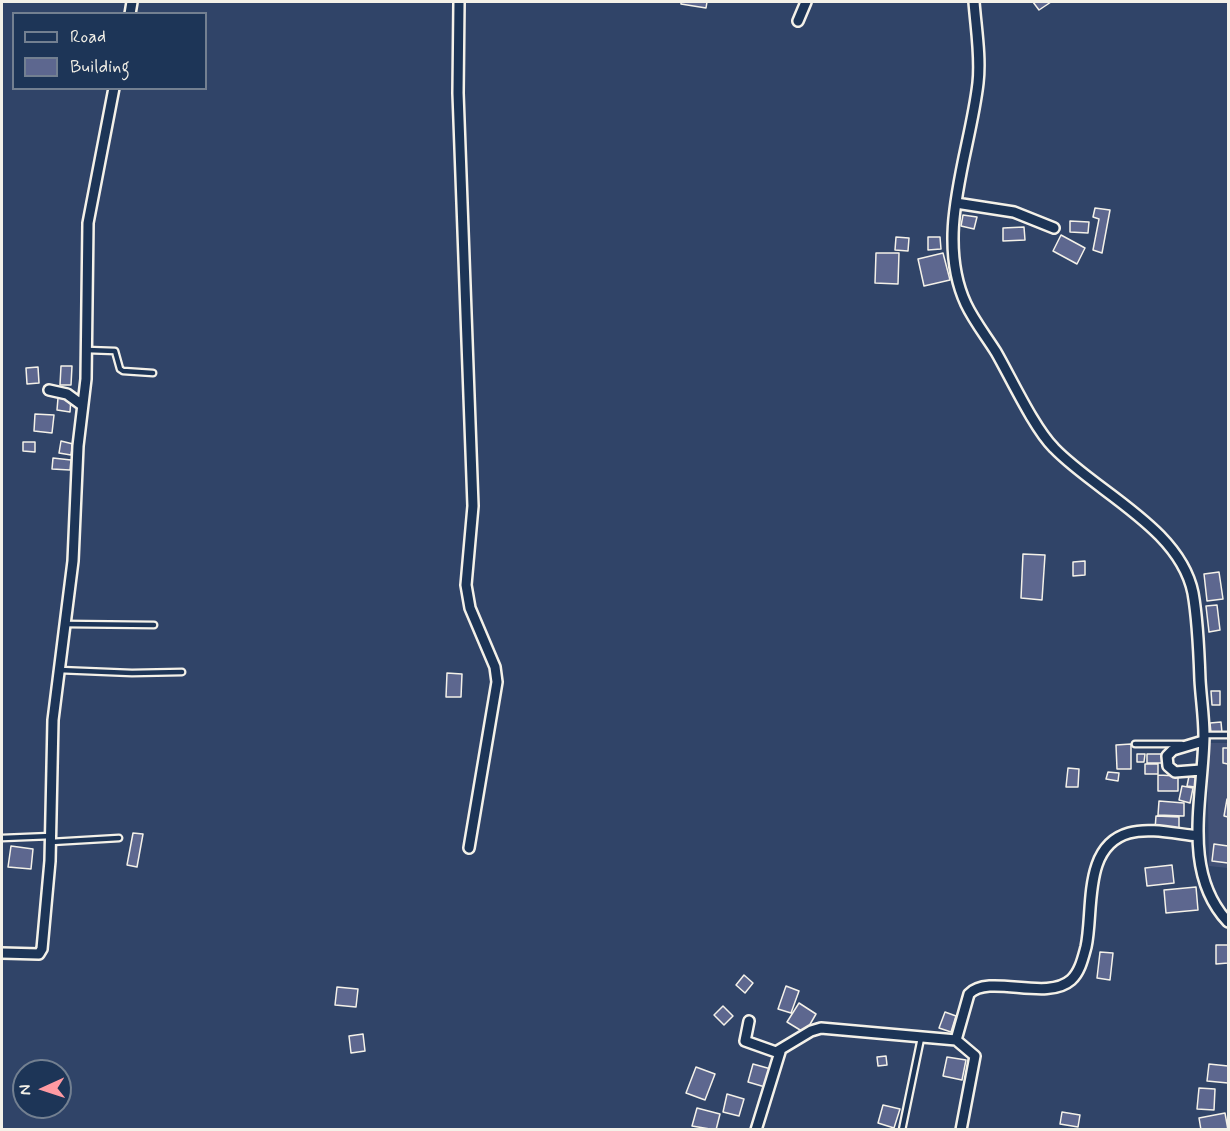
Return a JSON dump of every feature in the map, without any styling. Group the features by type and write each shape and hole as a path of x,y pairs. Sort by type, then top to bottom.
{"street":[{"path":"459,2 458,93 473,506 466,585 470,608 495,667 496,682 469,848"},
{"path":"798,21 806,2"},
{"path":"974,2 978,79 956,203 953,230 954,270 966,304 1053,448 1140,518 1164,542 1187,572 1197,629 1204,738 1198,836 1200,862 1211,900 1228,922"},
{"path":"2,953 34,956 42,950 51,839 52,749 59,670 73,561 76,479 86,350 88,223 114,90"},
{"path":"956,203 1014,212 1054,228"},
{"path":"49,390 62,392 82,405"},
{"path":"1201,770 1175,772 1168,766 1169,752 1204,738"},
{"path":"956,1040 965,1001 977,987 1060,986 1076,974 1087,940 1093,883 1098,860 1117,838 1130,833 1198,836"},
{"path":"749,1021 745,1041 780,1052"},
{"path":"756,1130 780,1052 811,1031 821,1028 956,1040 972,1052 976,1061 961,1130"}],"lane":[{"path":"86,350 115,351 123,372 153,373"},
{"path":"65,624 154,625"},
{"path":"59,670 132,674 182,672"},
{"path":"1204,738 1228,735"},
{"path":"1135,744 1187,745"},
{"path":"2,838 119,838"},
{"path":"902,1130 921,1038"}],"shaded area":[{"path":"1207,743 1228,743 1228,868 1209,866"}],"building":[{"path":"681,2 707,2 706,8 681,4"},
{"path":"1033,2 1051,2 1039,10"},
{"path":"1095,208 1110,210 1102,253 1093,250 1099,219 1093,217"},
{"path":"963,215 977,217 974,229 961,226"},
{"path":"1070,221 1089,222 1088,233 1070,232"},
{"path":"1024,227 1025,240 1003,241 1003,228"},
{"path":"1061,235 1085,248 1077,264 1053,251"},
{"path":"896,237 909,238 908,251 895,250"},
{"path":"928,237 940,237 941,249 928,250"},
{"path":"876,253 899,253 898,284 875,283"},
{"path":"943,253 950,280 924,286 918,259"},
{"path":"61,366 72,366 71,385 60,385"},
{"path":"38,367 39,383 27,384 26,368"},
{"path":"58,398 71,399 70,412 57,410"},
{"path":"35,414 54,415 52,433 34,431"},
{"path":"61,441 73,444 71,455 59,453"},
{"path":"23,442 35,442 35,452 23,451"},
{"path":"53,458 71,460 70,470 52,469"},
{"path":"1023,554 1045,555 1042,600 1021,598"},
{"path":"1085,561 1085,575 1073,576 1073,562"},
{"path":"1219,572 1223,599 1207,601 1204,574"},
{"path":"1217,605 1220,630 1209,632 1206,606"},
{"path":"447,673 462,674 461,697 446,697"},
{"path":"1211,691 1220,691 1220,705 1212,705"},
{"path":"1221,722 1222,733 1211,733 1210,723"},
{"path":"1131,744 1131,769 1117,769 1116,745"},
{"path":"1223,748 1228,748 1228,764 1223,763"},
{"path":"1137,754 1145,754 1144,762 1137,762"},
{"path":"1147,754 1161,754 1162,763 1147,763"},
{"path":"1145,764 1158,764 1158,774 1145,774"},
{"path":"1068,768 1079,769 1078,787 1066,787"},
{"path":"1108,772 1119,773 1118,781 1106,779"},
{"path":"1158,775 1178,776 1178,791 1158,791"},
{"path":"1189,776 1197,778 1195,787 1187,786"},
{"path":"1182,786 1193,788 1190,803 1179,800"},
{"path":"1228,799 1228,817 1224,816"},
{"path":"1159,801 1184,803 1184,816 1158,815"},
{"path":"1156,816 1179,817 1179,830 1155,829"},
{"path":"133,833 143,834 137,867 127,865"},
{"path":"1214,844 1228,846 1228,863 1212,861"},
{"path":"11,846 33,849 31,869 8,867"},
{"path":"1172,865 1174,883 1147,886 1145,868"},
{"path":"1196,887 1198,910 1166,913 1164,890"},
{"path":"1216,945 1228,945 1228,963 1216,964"},
{"path":"1100,952 1113,953 1110,980 1097,978"},
{"path":"744,975 753,983 745,993 736,985"},
{"path":"786,986 799,991 791,1013 778,1009"},
{"path":"337,987 358,989 356,1007 335,1005"},
{"path":"799,1003 816,1014 805,1033 787,1022"},
{"path":"723,1006 733,1016 724,1025 714,1015"},
{"path":"945,1012 956,1016 951,1032 939,1028"},
{"path":"363,1034 365,1051 351,1053 349,1036"},
{"path":"886,1056 887,1065 878,1066 877,1057"},
{"path":"947,1057 966,1060 962,1080 943,1076"},
{"path":"753,1064 771,1069 765,1087 748,1082"},
{"path":"1209,1064 1228,1066 1228,1083 1207,1081"},
{"path":"696,1067 715,1074 705,1100 686,1093"},
{"path":"1199,1088 1215,1089 1214,1110 1197,1109"},
{"path":"727,1094 744,1099 739,1116 723,1112"},
{"path":"883,1105 900,1109 894,1128 878,1123"},
{"path":"697,1108 720,1114 716,1130 692,1126"},
{"path":"1062,1112 1080,1115 1078,1127 1060,1124"},
{"path":"1225,1113 1228,1130 1201,1130 1199,1118"}]}
